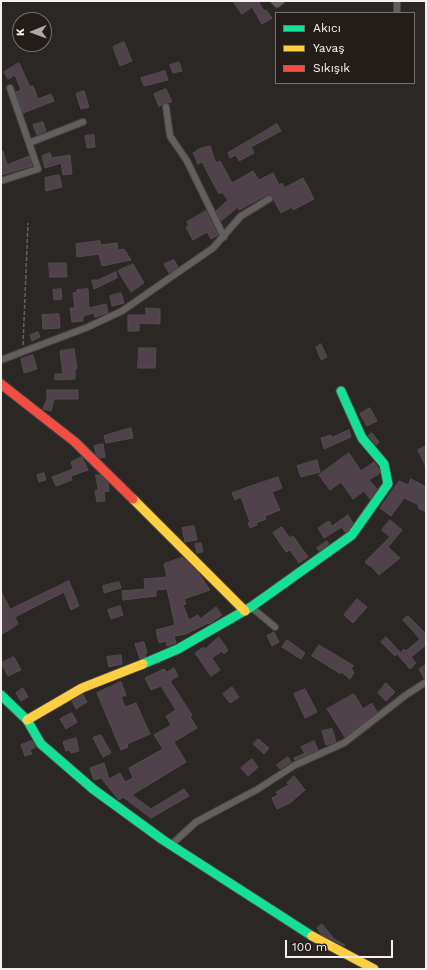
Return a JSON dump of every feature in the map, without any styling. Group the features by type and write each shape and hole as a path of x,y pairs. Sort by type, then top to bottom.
{"street":[{"path":"274,1 277,4 281,1"},
{"path":"397,1 397,12"},
{"path":"1,181 38,169 10,88"},
{"path":"166,107 170,136 187,161 224,237"},
{"path":"29,143 83,122"},
{"path":"1,360 88,327 122,311 213,248 241,216 269,199"},
{"path":"1,384 75,442 212,576 248,609 275,627"},
{"path":"27,720 82,688 147,663 178,649 248,609 352,535 388,484 384,464 362,438 342,391"},
{"path":"171,845 196,822 258,789 295,765 344,743 406,695 426,682"},
{"path":"3,699 27,720 41,744 87,784 171,845 310,935 374,969"}],"path":[{"path":"23,351 28,223"}],"building":[{"path":"233,1 261,1 259,3 264,11 266,10 272,18 262,24 252,7 242,14"},
{"path":"124,42 132,61 120,66 113,47"},
{"path":"179,62 182,71 173,73 170,65"},
{"path":"19,63 30,87 33,86 38,99 51,94 54,101 23,113 16,92 21,90 15,75 8,79 4,72"},
{"path":"165,71 168,80 144,86 141,78"},
{"path":"166,89 172,102 164,103 159,107 154,94"},
{"path":"84,91 89,107 81,109 76,94"},
{"path":"43,122 46,131 37,135 33,125"},
{"path":"277,124 281,131 251,147 254,153 239,161 236,155 230,158 228,153"},
{"path":"94,135 95,147 87,148 85,136"},
{"path":"210,146 216,163 220,161 232,183 253,171 259,180 273,173 279,185 282,183 284,188 303,178 314,199 293,210 292,207 281,213 270,193 239,210 238,207 221,221 216,211 228,200 222,192 219,194 202,162 198,164 193,153 197,150"},
{"path":"1,151 3,151 7,165 29,156 32,166 1,175"},
{"path":"50,153 52,158 70,155 72,174 63,175 61,163 45,168 42,156"},
{"path":"59,175 62,187 46,191 45,178"},
{"path":"206,211 218,235 211,239 207,232 193,240 186,227 189,225 187,222"},
{"path":"100,241 101,245 117,243 118,250 124,249 131,260 102,266 99,254 77,257 76,244"},
{"path":"174,260 178,267 169,273 164,264"},
{"path":"49,263 66,263 67,277 50,277"},
{"path":"133,264 144,283 131,292 118,271"},
{"path":"116,272 117,278 94,289 92,280 98,280"},
{"path":"61,289 62,299 54,300 53,290"},
{"path":"88,289 89,308 106,304 108,313 95,317 94,313 83,316 83,321 72,322 70,308 75,308 73,293 77,292 77,290"},
{"path":"121,293 124,303 112,306 110,296"},
{"path":"146,308 160,309 160,324 139,323 139,331 128,331 128,315 146,315"},
{"path":"59,314 60,328 43,329 42,315"},
{"path":"38,332 40,337 32,341 30,335"},
{"path":"321,344 327,357 321,360 316,347"},
{"path":"139,348 156,348 155,368 138,368"},
{"path":"74,349 77,369 75,369 75,379 55,380 55,374 63,374 60,351"},
{"path":"33,355 37,369 24,373 21,359"},
{"path":"47,390 78,390 78,399 54,399 51,411 43,409 47,399"},
{"path":"370,408 377,421 367,426 360,414"},
{"path":"131,428 133,438 106,443 104,436"},
{"path":"349,430 351,437 324,449 321,438 331,435 332,437"},
{"path":"372,433 379,442 376,445 368,436"},
{"path":"103,444 105,457 100,458 96,454 94,446"},
{"path":"426,446 426,467 418,450"},
{"path":"349,453 361,471 374,462 379,469 380,473 369,480 377,489 370,499 364,491 353,499 341,482 330,490 319,475"},
{"path":"82,457 88,470 71,476 72,480 56,486 52,477 73,469 71,462"},
{"path":"317,460 320,472 301,477 297,466"},
{"path":"44,473 46,480 39,482 37,475"},
{"path":"96,475 100,475 108,482 109,491 104,492 105,501 97,502 95,491 98,490"},
{"path":"278,477 282,488 272,492 280,510 265,516 266,519 256,523 257,525 250,528 248,523 250,522 241,497 235,500 232,493"},
{"path":"411,479 426,487 426,512 418,508 419,505 404,498 391,516 380,508 399,481 408,485"},
{"path":"348,515 353,523 348,531 345,532 342,527 324,538 318,528 329,521 332,526"},
{"path":"390,520 402,530 388,547 400,558 379,575 370,565 369,566 365,562 390,537 382,530"},
{"path":"194,526 197,540 185,542 182,528"},
{"path":"282,527 290,538 293,536 308,557 299,563 290,550 286,552 273,533"},
{"path":"327,541 329,544 319,551 317,548"},
{"path":"201,543 203,552 197,553 195,544"},
{"path":"184,557 195,568 210,590 184,599 186,604 183,605 189,620 198,615 200,619 216,607 222,615 209,624 208,623 186,634 174,636 176,643 167,646 166,641 159,643 156,630 175,625 167,589 156,590 156,596 123,600 122,591 145,589 144,579 167,577 164,564"},
{"path":"69,581 79,606 71,610 64,592 15,617 18,624 1,635 1,591 10,609"},
{"path":"119,582 121,588 104,593 103,586"},
{"path":"357,599 367,607 353,623 344,615"},
{"path":"120,606 123,615 111,619 108,610"},
{"path":"408,616 426,634 426,645 411,657 416,663 410,669 398,655 404,649 406,651 420,639 403,620"},
{"path":"274,632 279,642 272,646 267,636"},
{"path":"219,637 228,650 224,654 222,651 212,658 220,670 211,676 195,653 204,647 205,649"},
{"path":"386,637 400,652 395,656 381,642"},
{"path":"287,640 305,653 301,659 282,647"},
{"path":"144,642 147,653 145,653 146,657 140,659 135,644"},
{"path":"319,645 354,666 351,668 354,673 350,679 339,670 341,674 312,656"},
{"path":"121,655 122,664 109,667 107,657"},
{"path":"14,657 21,670 8,676 1,663"},
{"path":"426,665 426,678 424,678 419,669"},
{"path":"174,668 178,676 170,681 192,715 190,716 197,728 174,742 186,762 132,795 151,809 184,789 189,796 151,818 123,797 119,800 101,778 94,780 90,768 104,763 109,779 120,773 125,782 133,778 129,768 163,749 154,735 171,725 166,716 176,710 161,686 151,690 145,678 164,669 167,672"},
{"path":"121,682 126,695 121,697 125,707 136,703 150,734 127,744 128,747 121,750 97,693"},
{"path":"386,683 395,692 386,701 378,693"},
{"path":"232,687 239,697 230,703 223,694"},
{"path":"23,688 28,697 21,701 16,693"},
{"path":"305,689 317,712 305,718 294,694"},
{"path":"354,694 363,709 372,703 377,712 345,737 327,709"},
{"path":"83,695 87,702 76,709 72,701"},
{"path":"72,713 77,722 66,729 60,719"},
{"path":"332,729 336,742 326,745 322,731"},
{"path":"101,735 111,753 103,757 93,738"},
{"path":"76,738 79,751 71,753 70,750 66,751 63,742"},
{"path":"258,739 269,748 264,754 253,744"},
{"path":"32,741 36,747 30,750 32,754 25,756 21,745"},
{"path":"314,741 318,750 295,760 294,758 305,753 301,747"},
{"path":"288,757 291,762 280,769 277,765"},
{"path":"252,759 258,767 248,776 241,768"},
{"path":"294,776 305,790 290,803 277,809 272,798 278,795 276,792 289,785 287,783"},
{"path":"322,924 334,939 345,945 344,946 322,935 317,928"}],"traffic: fast":[{"path":"143,664 178,649 251,607 352,535 388,484 384,464 362,438 341,391"},
{"path":"1,695 27,720 41,744 93,789 163,840 312,936"}],"traffic: slow":[{"path":"133,499 245,611"},
{"path":"27,720 82,688 143,664"},
{"path":"312,936 374,969"}],"traffic: jam":[{"path":"1,384 75,442 133,499"}]}
